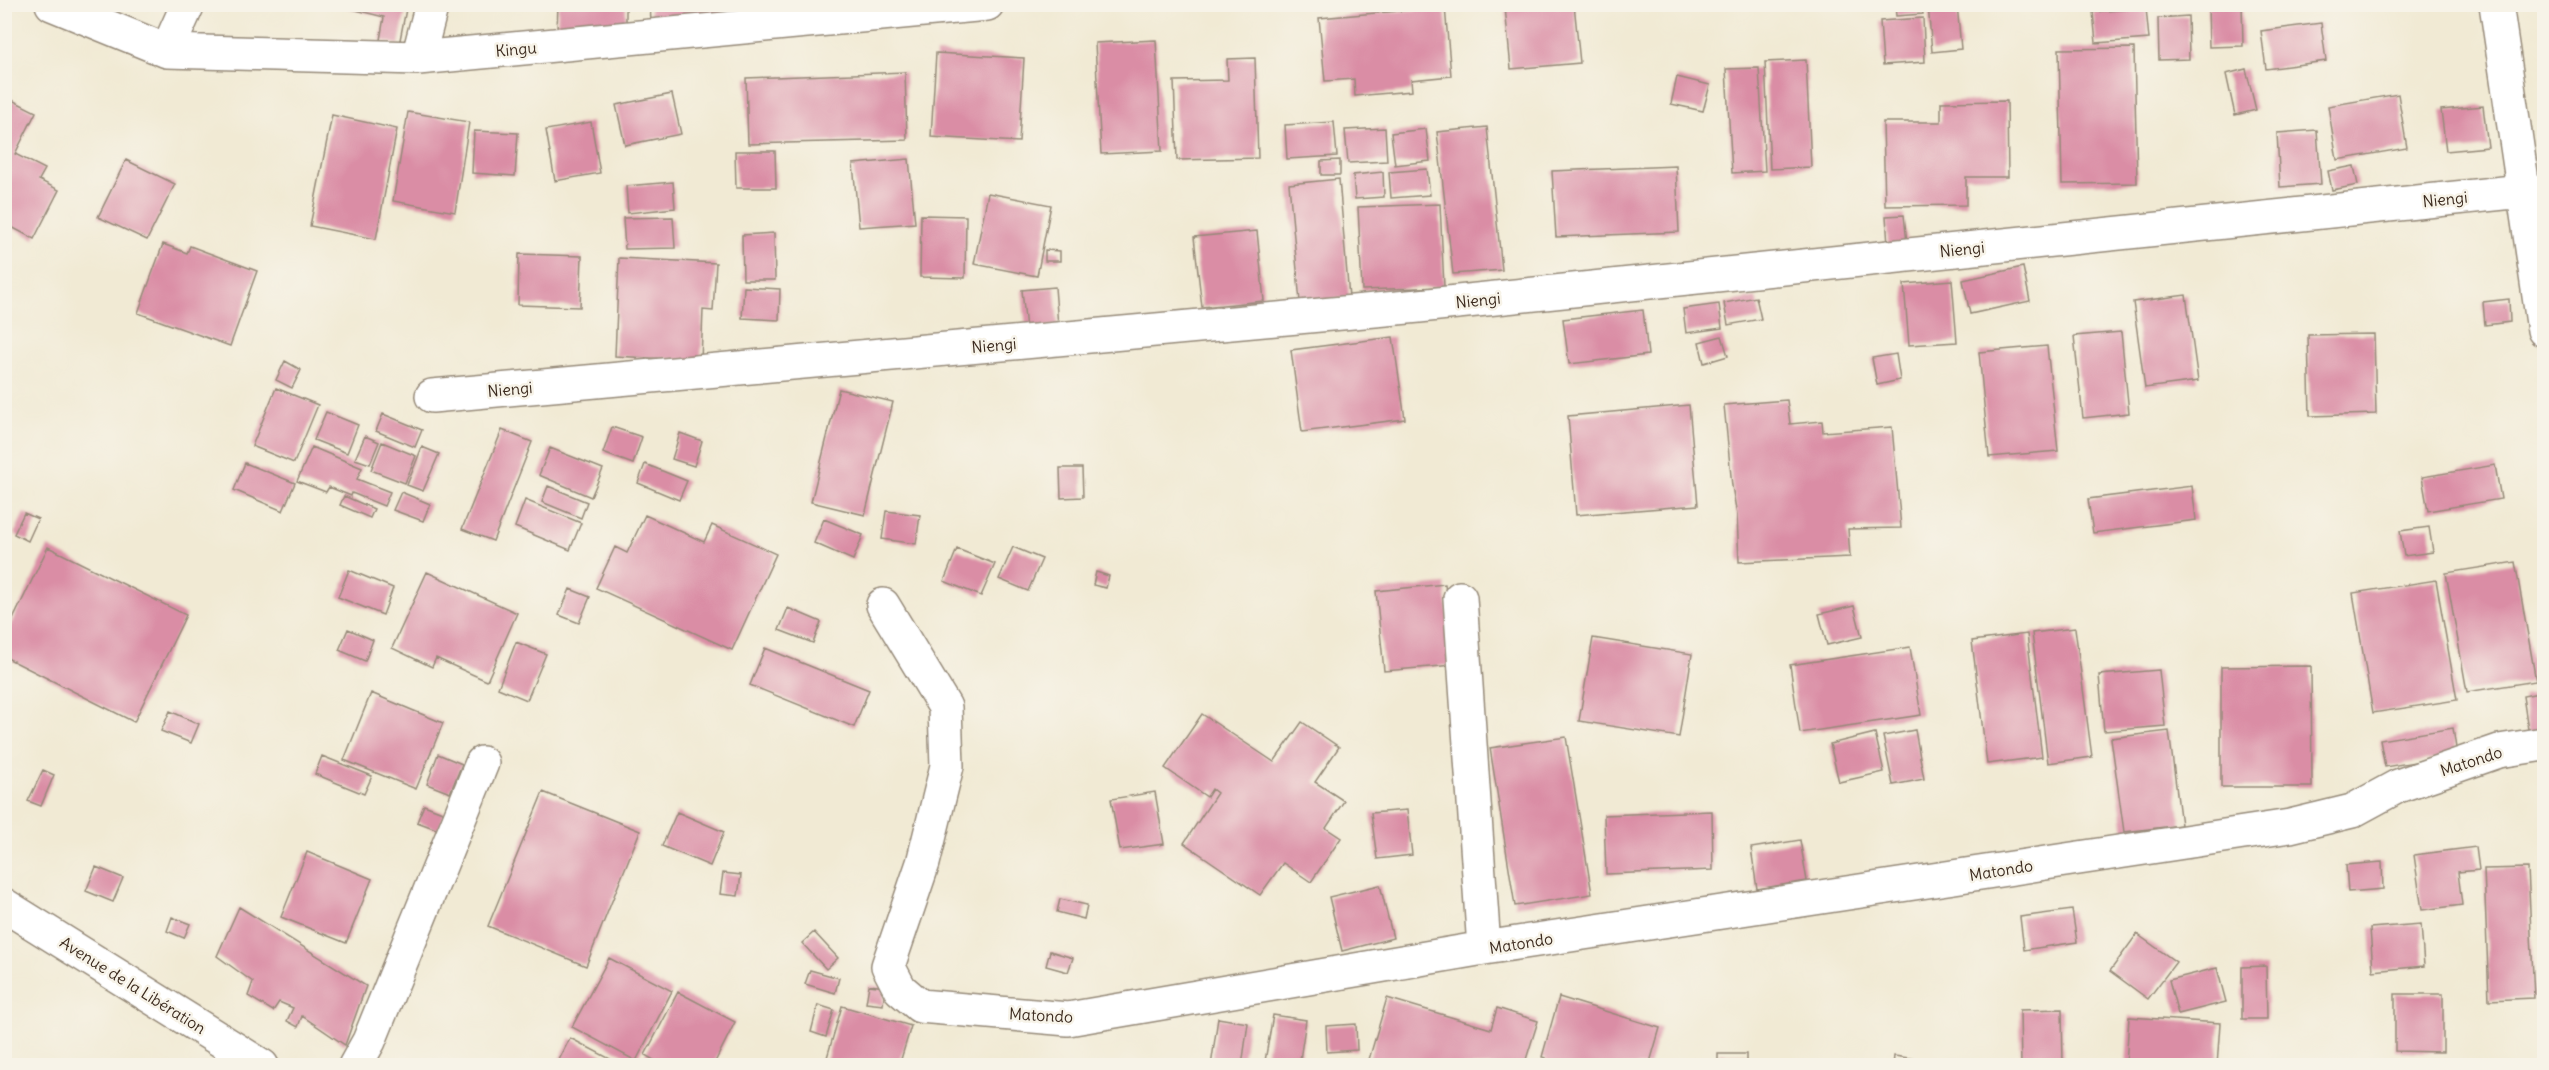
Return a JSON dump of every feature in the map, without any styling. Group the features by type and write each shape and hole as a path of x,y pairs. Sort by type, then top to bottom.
{"main road":[{"name":"Kingu","path":"52,4 167,51 418,58 987,4"},
{"path":"167,51 188,4"},
{"path":"418,58 432,4"},
{"path":"2496,4 2544,330"},
{"name":"Niengi","path":"432,396 1419,306 2523,191"},
{"path":"1460,598 1484,948"},
{"name":"Matondo","path":"883,605 945,706 947,766 923,863 888,966 900,989 920,1006 1068,1019 1484,948 2290,826 2352,811 2398,786 2499,751 2544,744"},
{"path":"355,1065 369,1041 482,763"},
{"name":"Avenue de la Libération","path":"4,905 262,1065"}],"building":[{"path":"332,4 407,4 399,45 380,40 384,17"},
{"path":"558,4 626,4 626,31 557,30"},
{"path":"650,4 725,4 726,20 651,22"},
{"path":"1574,4 1580,63 1511,69 1505,7"},
{"path":"1895,4 1922,4 1923,14 1896,16"},
{"path":"1928,4 1957,4 1961,49 1932,52"},
{"path":"2208,4 2242,4 2243,46 2209,47"},
{"path":"2302,4 2351,4 2351,6 2303,10"},
{"path":"732,5 809,5 733,17"},
{"path":"1445,7 1451,76 1411,80 1412,91 1355,96 1354,79 1325,81 1319,18"},
{"path":"2146,8 2149,39 2096,43 2093,12"},
{"path":"2188,16 2189,59 2159,60 2158,18"},
{"path":"1923,18 1925,62 1883,65 1880,21"},
{"path":"2321,23 2326,61 2266,69 2261,31"},
{"path":"1156,40 1162,151 1101,154 1095,43"},
{"path":"2134,48 2137,183 2062,184 2059,49"},
{"path":"936,53 1024,58 1019,142 931,137"},
{"path":"1255,58 1258,158 1177,160 1174,81 1228,80 1227,59"},
{"path":"1806,60 1811,167 1770,169 1765,62"},
{"path":"1759,68 1765,171 1732,173 1726,69"},
{"path":"2246,69 2256,110 2235,115 2226,74"},
{"path":"905,72 907,140 748,144 746,78"},
{"path":"1677,77 1710,85 1703,111 1671,104"},
{"path":"672,94 681,134 625,145 616,105"},
{"path":"2398,94 2407,148 2337,160 2328,106"},
{"path":"4,96 36,112 15,154 45,169 39,180 59,190 34,239 4,223"},
{"path":"2007,101 2008,177 1966,177 1966,205 1885,206 1883,122 1941,122 1941,102"},
{"path":"2483,106 2488,147 2446,151 2441,110"},
{"path":"408,112 469,122 455,212 393,201"},
{"path":"332,115 397,129 376,239 310,226"},
{"path":"591,122 600,173 555,181 546,130"},
{"path":"1334,122 1337,156 1287,159 1285,125"},
{"path":"1487,127 1502,270 1453,274 1437,132"},
{"path":"1385,128 1387,161 1348,163 1345,130"},
{"path":"1426,129 1430,161 1395,165 1391,133"},
{"path":"2317,130 2321,184 2280,187 2277,133"},
{"path":"474,131 518,133 515,176 472,173"},
{"path":"735,151 775,151 776,188 736,188"},
{"path":"909,159 915,223 859,227 853,164"},
{"path":"126,160 175,184 147,240 98,217"},
{"path":"1340,160 1340,175 1321,175 1321,161"},
{"path":"1676,166 1679,232 1556,237 1552,171"},
{"path":"2354,166 2358,185 2332,190 2328,171"},
{"path":"1427,169 1430,195 1391,198 1389,172"},
{"path":"1383,172 1384,197 1355,199 1353,175"},
{"path":"1339,179 1349,298 1300,302 1289,184"},
{"path":"673,182 675,208 628,213 626,186"},
{"path":"988,193 1051,205 1037,276 974,264"},
{"path":"1440,204 1444,287 1362,290 1358,207"},
{"path":"921,215 966,216 965,278 920,277"},
{"path":"1904,215 1907,243 1888,245 1886,216"},
{"path":"673,217 675,248 625,249 623,218"},
{"path":"1257,231 1264,301 1202,307 1194,237"},
{"path":"774,233 775,280 743,280 742,235"},
{"path":"163,244 187,253 190,246 257,271 230,346 138,313"},
{"path":"1045,250 1060,251 1060,261 1045,261"},
{"path":"519,254 582,256 580,307 518,305"},
{"path":"619,258 716,263 713,311 703,310 701,361 615,356"},
{"path":"2023,267 2030,301 1970,314 1963,280"},
{"path":"1952,280 1957,342 1909,345 1904,284"},
{"path":"744,287 780,289 779,320 742,318"},
{"path":"1055,287 1058,326 1026,329 1022,290"},
{"path":"2186,295 2198,381 2145,388 2133,302"},
{"path":"1756,297 1761,319 1728,325 1724,303"},
{"path":"2509,299 2510,322 2485,325 2483,302"},
{"path":"1719,304 1722,328 1686,333 1683,309"},
{"path":"1643,310 1648,355 1569,364 1563,319"},
{"path":"2121,332 2129,413 2083,418 2074,336"},
{"path":"2374,334 2376,414 2310,416 2308,335"},
{"path":"1722,336 1728,356 1704,363 1699,342"},
{"path":"1393,337 1405,419 1302,432 1291,350"},
{"path":"2047,346 2058,451 1989,457 1979,352"},
{"path":"1896,354 1900,380 1877,385 1872,358"},
{"path":"285,361 301,370 292,388 276,380"},
{"path":"276,388 318,405 294,463 252,446"},
{"path":"839,389 893,402 865,515 811,502"},
{"path":"1787,400 1790,424 1822,421 1823,432 1892,427 1901,528 1848,529 1850,557 1739,562 1737,515 1724,405"},
{"path":"1689,405 1698,505 1576,515 1568,416"},
{"path":"326,412 358,425 347,453 314,440"},
{"path":"383,414 422,430 415,447 376,431"},
{"path":"612,427 642,437 633,464 603,453"},
{"path":"502,430 532,442 493,541 462,529"},
{"path":"680,433 702,441 694,466 672,459"},
{"path":"365,436 379,442 370,464 355,459"},
{"path":"382,442 416,456 405,483 371,470"},
{"path":"312,447 362,468 357,479 390,492 384,506 352,493 351,496 329,487 326,492 297,481"},
{"path":"422,447 439,454 423,491 407,485"},
{"path":"550,448 603,469 591,497 539,475"},
{"path":"245,463 295,483 283,511 234,490"},
{"path":"645,464 687,481 679,500 638,483"},
{"path":"2495,465 2501,499 2428,511 2422,477"},
{"path":"1060,468 1082,468 1083,497 1061,498"},
{"path":"548,486 587,502 581,518 542,502"},
{"path":"2192,486 2196,520 2093,533 2088,499"},
{"path":"401,492 430,504 423,521 393,510"},
{"path":"344,496 374,509 370,518 340,505"},
{"path":"525,500 581,523 570,550 515,527"},
{"path":"886,511 920,515 916,544 882,539"},
{"path":"24,513 38,519 28,541 14,534"},
{"path":"645,515 704,542 712,525 776,554 732,650 596,588 615,547 627,553"},
{"path":"824,519 863,535 853,560 814,543"},
{"path":"2429,527 2433,552 2404,556 2400,531"},
{"path":"48,547 186,615 134,722 5,657 5,636"},
{"path":"1013,547 1042,559 1028,591 999,579"},
{"path":"957,549 995,564 981,596 944,581"},
{"path":"2515,562 2536,681 2467,692 2446,573"},
{"path":"349,570 393,588 383,615 338,597"},
{"path":"427,572 517,613 487,681 436,658 432,667 392,648"},
{"path":"1096,572 1109,576 1106,588 1093,585"},
{"path":"2436,580 2457,700 2373,713 2353,593"},
{"path":"1445,584 1453,665 1384,671 1376,591"},
{"path":"570,589 590,597 579,623 559,615"},
{"path":"1854,606 1862,637 1827,645 1819,614"},
{"path":"788,608 821,622 813,643 779,630"},
{"path":"2075,628 2092,757 2048,763 2032,633"},
{"path":"348,629 373,640 365,661 339,650"},
{"path":"2027,634 2042,757 1987,764 1972,641"},
{"path":"1593,638 1692,654 1679,737 1579,721"},
{"path":"516,642 546,654 527,700 498,688"},
{"path":"1910,647 1921,715 1800,733 1790,665"},
{"path":"765,648 869,690 854,727 750,685"},
{"path":"2311,666 2312,787 2221,787 2221,667"},
{"path":"2159,670 2165,726 2104,731 2099,675"},
{"path":"2544,692 2544,733 2529,736 2523,696"},
{"path":"371,693 443,723 416,789 344,760"},
{"path":"170,711 199,724 191,743 161,731"},
{"path":"1202,714 1274,762 1302,722 1339,747 1315,782 1344,801 1326,828 1341,838 1311,882 1283,863 1260,895 1184,843 1217,793 1212,789 1207,797 1165,768"},
{"path":"2453,728 2457,755 2385,767 2380,740"},
{"path":"1915,730 1924,779 1893,785 1883,736"},
{"path":"2169,731 2181,825 2124,832 2111,738"},
{"path":"1875,733 1884,772 1839,782 1830,744"},
{"path":"1566,737 1592,894 1515,906 1490,748"},
{"path":"438,754 462,764 450,793 427,784"},
{"path":"322,756 372,776 364,794 315,774"},
{"path":"43,770 54,775 41,806 28,801"},
{"path":"543,792 640,831 586,966 488,926"},
{"path":"1155,792 1164,844 1120,850 1111,799"},
{"path":"424,805 445,813 439,830 417,822"},
{"path":"1407,810 1412,855 1377,859 1371,813"},
{"path":"1712,811 1713,870 1606,874 1604,815"},
{"path":"677,812 724,832 710,866 662,846"},
{"path":"1800,840 1807,881 1757,889 1751,848"},
{"path":"2476,847 2479,870 2458,872 2462,905 2422,910 2414,855"},
{"path":"307,852 372,879 346,943 281,917"},
{"path":"2382,862 2383,889 2348,892 2346,865"},
{"path":"96,867 123,878 113,902 86,891"},
{"path":"2528,868 2534,998 2489,1000 2484,869"},
{"path":"723,873 741,875 738,896 720,894"},
{"path":"1380,885 1393,938 1342,951 1329,897"},
{"path":"1060,899 1087,905 1084,919 1057,912"},
{"path":"239,907 366,986 345,1045 302,1016 298,1027 287,1021 293,1008 279,1002 273,1011 248,996 253,982 217,956"},
{"path":"2072,910 2077,942 2024,950 2020,917"},
{"path":"172,917 190,924 184,938 167,931"},
{"path":"2421,924 2424,966 2373,971 2370,928"},
{"path":"814,932 838,958 826,969 802,943"},
{"path":"2137,934 2176,962 2148,999 2110,971"},
{"path":"1050,951 1073,958 1068,972 1046,966"},
{"path":"609,958 672,991 636,1061 572,1027"},
{"path":"2266,966 2267,1019 2242,1019 2242,967"},
{"path":"2217,968 2226,1002 2178,1014 2169,980"},
{"path":"810,970 839,978 835,993 805,984"},
{"path":"869,985 885,987 883,1005 866,1003"},
{"path":"678,992 735,1022 713,1066 664,1066 645,1055"},
{"path":"2395,994 2443,994 2443,1052 2395,1051"},
{"path":"1559,997 1660,1028 1649,1066 1543,1066 1546,1058 1542,1057"},
{"path":"1387,998 1491,1029 1497,1008 1538,1021 1524,1066 1375,1066 1368,1063"},
{"path":"818,1005 834,1010 826,1037 811,1032"},
{"path":"842,1006 911,1026 899,1066 842,1066 826,1061"},
{"path":"2062,1009 2063,1066 2021,1066 2020,1010"},
{"path":"1273,1015 1306,1020 1299,1066 1265,1061"},
{"path":"2129,1017 2220,1023 2217,1066 2126,1066"},
{"path":"1218,1018 1248,1023 1242,1066 1211,1066"},
{"path":"1356,1024 1357,1050 1327,1052 1326,1026"},
{"path":"570,1038 618,1063 617,1066 556,1066"},
{"path":"1718,1054 1746,1054 1746,1066 1718,1066"},
{"path":"1894,1056 1923,1060 1922,1066 1893,1066"}]}
